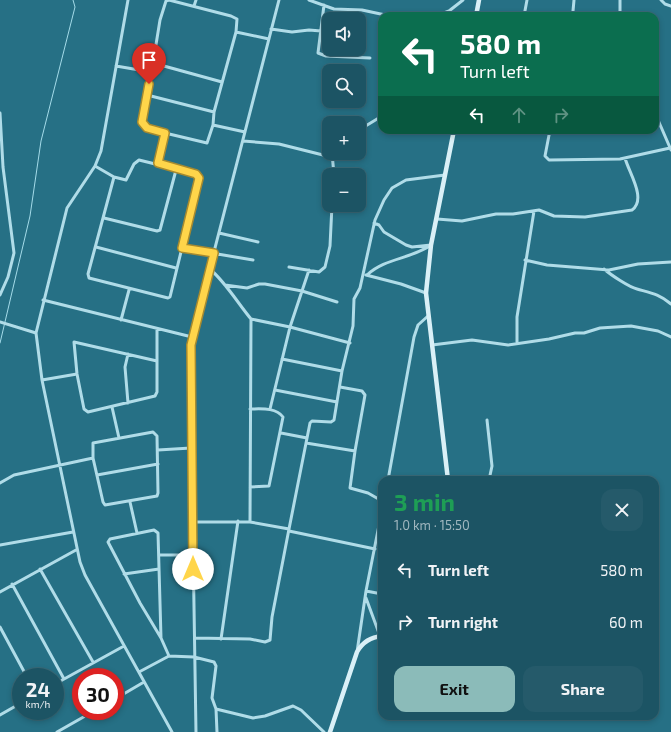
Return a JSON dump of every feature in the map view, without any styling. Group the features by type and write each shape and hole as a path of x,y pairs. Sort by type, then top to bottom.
{"street":[{"path":"128,0 101,151 95,166 67,208 36,333 42,380 76,550 85,575 172,732"},
{"path":"169,0 194,6 234,17 238,21 214,112 213,125 207,143 165,133 143,125 142,122 165,2 169,0"},
{"path":"194,6 196,0"},
{"path":"196,732 193,555 194,522 190,354 192,337 279,0"},
{"path":"309,0 334,9 362,10 378,13"},
{"path":"446,12 463,0"},
{"path":"477,12 479,0"},
{"path":"525,12 527,0"},
{"path":"573,11 574,0"},
{"path":"620,0 620,12"},
{"path":"662,0 665,4 671,6"},
{"path":"324,5 318,51 320,54 370,58"},
{"path":"271,29 292,32 321,31"},
{"path":"236,32 269,39"},
{"path":"153,63 222,82"},
{"path":"116,66 151,72"},
{"path":"147,95 214,112"},
{"path":"0,113 2,167 14,253 8,277 0,295"},
{"path":"366,126 378,118"},
{"path":"549,134 545,156 547,159 625,158 670,149 659,123"},
{"path":"213,125 245,132"},
{"path":"158,163 165,133"},
{"path":"448,476 426,293 431,245 453,134"},
{"path":"242,142 279,144 322,153"},
{"path":"437,219 462,221 496,214 513,214 534,211 544,211 554,216 585,216 632,210 637,204 638,198 636,186 625,158"},
{"path":"95,166 114,177 126,180 134,164 139,160 158,163 176,170 196,174 199,178 170,297 168,298 129,290 89,278 88,274 114,177"},
{"path":"104,218 157,231 160,230 176,170"},
{"path":"195,638 250,639 265,642 270,640 272,617 307,438 312,421 333,421 342,371 353,326 353,304 365,274 374,223 384,200 396,185 406,180 442,174 446,175"},
{"path":"517,342 517,317 524,282 525,260 534,211"},
{"path":"289,267 318,272 326,267 330,246 332,212"},
{"path":"374,223 379,225 384,232 406,245 412,247 431,245"},
{"path":"219,233 258,242"},
{"path":"365,274 375,268 422,252 431,245"},
{"path":"96,247 176,268"},
{"path":"182,248 253,260"},
{"path":"525,260 547,265 604,269 638,264 671,262"},
{"path":"210,269 225,285 251,319 250,522"},
{"path":"604,269 615,278 627,282 636,289 645,289 661,295 671,304"},
{"path":"270,409 290,327 309,270"},
{"path":"365,274 426,293"},
{"path":"225,285 249,288 259,284 265,284 302,291 337,302"},
{"path":"121,320 129,290"},
{"path":"43,300 192,337"},
{"path":"389,476 414,337 418,325 428,316"},
{"path":"251,319 290,327 350,343"},
{"path":"1,322 36,333"},
{"path":"432,345 472,340 500,344 549,340 575,333 588,333 600,328 631,326 658,331 671,337"},
{"path":"157,329 157,361 157,392 155,396 112,407 86,411 84,409 73,344 76,341 157,361"},
{"path":"128,354 125,367 128,403"},
{"path":"282,359 342,371"},
{"path":"42,380 77,374"},
{"path":"340,387 362,391 365,395 350,488 368,493 378,499"},
{"path":"275,390 337,402"},
{"path":"112,407 119,438"},
{"path":"250,409 270,409 280,413 283,417 281,434 269,486 250,487"},
{"path":"487,420 492,466 490,476"},
{"path":"153,432 157,436 158,450 157,496 130,502 105,505 97,475 93,444 153,432"},
{"path":"281,434 307,438"},
{"path":"306,443 355,451"},
{"path":"158,450 192,448"},
{"path":"0,483 14,475 94,458"},
{"path":"97,475 158,464"},
{"path":"130,502 137,533"},
{"path":"221,639 238,521"},
{"path":"194,522 250,522 375,549"},
{"path":"161,638 160,555 157,531 137,533 109,540 124,574 161,638 169,656"},
{"path":"0,545 73,532"},
{"path":"357,652 366,590 378,532"},
{"path":"0,592 76,550"},
{"path":"160,555 193,555"},
{"path":"40,569 93,662"},
{"path":"124,574 159,569"},
{"path":"12,584 58,668"},
{"path":"366,590 378,593"},
{"path":"366,596 378,628"},
{"path":"0,627 22,668"},
{"path":"330,732 360,646 373,637 378,636"},
{"path":"64,679 124,646"},
{"path":"139,672 169,656 194,657 216,664 212,693 216,709 217,732"},
{"path":"124,694 144,682"},
{"path":"216,709 253,718 265,716 293,706 301,710 324,732"},
{"path":"0,715 12,708"},
{"path":"57,732 78,720"}],"waterway":[{"path":"0,343 30,216 41,141 75,7 73,0"}],"route":[{"path":"149,84 142,122 147,128 165,133 158,163 176,170 196,174 199,178 182,248 214,253 192,337 190,354 194,522 193,569"}]}
